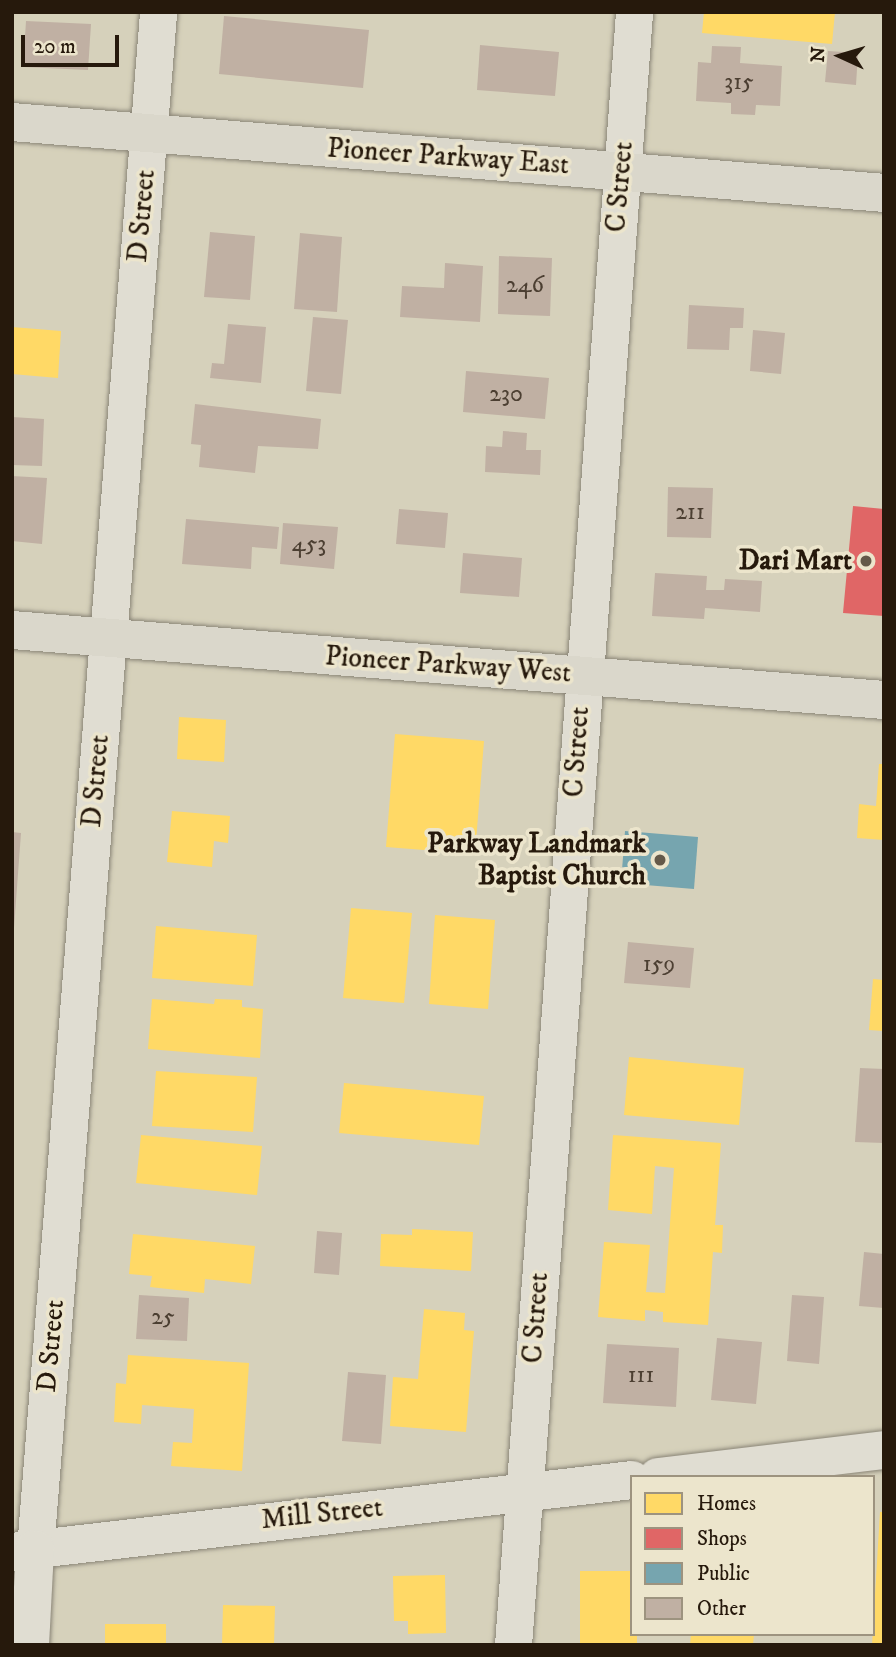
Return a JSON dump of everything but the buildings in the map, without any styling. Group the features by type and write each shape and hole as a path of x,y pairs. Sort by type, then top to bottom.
{"main road":[{"name":"Pioneer Parkway East","path":"12,122 884,193"},
{"name":"Pioneer Parkway West","path":"12,630 884,699"}],"street":[{"name":"D Street","path":"24,1550 108,638 158,12"},
{"name":"C Street","path":"513,1645 634,12"},
{"path":"675,1475 884,1450"},
{"name":"Mill Street","path":"24,1550 630,1480"},
{"path":"24,1550 30,1645"}],"place":[{"name":"Dari Mart","path":"866,561"},
{"name":"Parkway Landmark Baptist Church","path":"660,860"}]}
